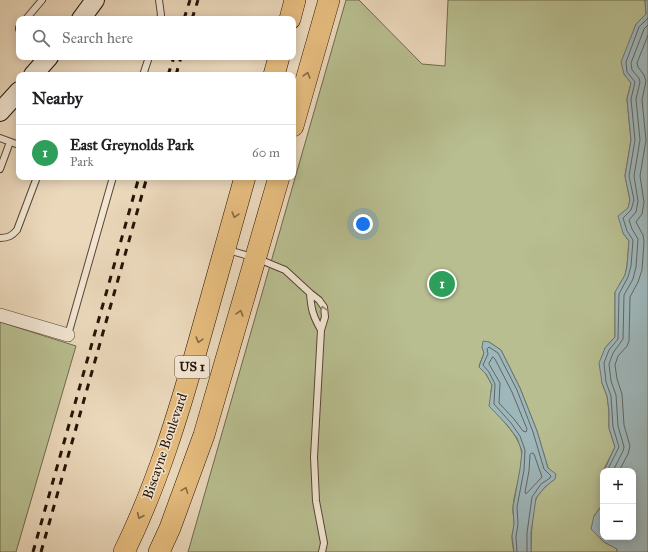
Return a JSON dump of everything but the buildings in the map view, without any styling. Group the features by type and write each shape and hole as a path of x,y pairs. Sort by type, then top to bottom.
{"main road":[{"path":"291,16 295,0"},
{"path":"296,116 329,0"},
{"path":"275,72 278,60"},
{"name":"Biscayne Boulevard","path":"124,552 169,442 244,180"},
{"name":"US 1","path":"159,552 204,436 278,180"}],"street":[{"path":"83,16 95,0"},
{"path":"36,72 46,60"},
{"path":"1,109 16,94"},
{"path":"0,315 68,335"}],"lane":[{"path":"29,16 42,0"},
{"path":"159,0 161,16"},
{"path":"144,72 148,60"},
{"path":"0,138 16,144"},
{"path":"0,169 10,142"},
{"path":"0,238 7,238 14,234 17,230 36,180"},
{"path":"68,335 112,180"},
{"path":"225,249 256,258 285,270 319,300 324,307 325,317 322,330 314,457 316,501 324,543 322,552"},
{"path":"310,293 311,309 315,320 322,330"}],"green space":[{"path":"346,0 359,0 422,64 445,66 448,0 645,0 646,14 636,24 624,74 631,83 627,99 631,140 625,176 630,200 623,233 629,241 625,275 615,293 615,337 605,348 602,383 607,396 609,428 615,447 604,468 600,468 600,508 594,516 600,532 600,540 603,540 604,542 617,549 617,552 531,552 532,523 535,501 543,489 555,479 548,468 537,431 520,388 501,350 489,342 482,347 484,353 479,366 486,374 492,385 491,395 496,412 513,432 521,449 522,455 513,509 514,528 512,539 514,552 188,552 294,180 296,180 296,175"},
{"path":"0,322 76,346 16,552 0,552"}],"water":[{"path":"645,0 648,0 648,552 617,552 617,549 602,540 636,540 636,468 605,468 615,447 609,428 607,396 602,383 599,363 605,348 615,337 615,292 625,275 629,241 623,233 618,216 628,208 630,200 625,176 631,140 627,99 631,83 624,74 621,62 636,24 646,14"},
{"path":"483,341 489,342 501,350 520,388 537,431 548,468 556,474 555,479 545,487 536,498 531,533 531,552 514,552 512,536 514,524 513,507 522,451 517,438 489,406 492,385 486,374 479,367 484,353 482,347"},
{"path":"600,508 600,538 591,529 594,516"}],"railway":[{"path":"185,16 190,0"},
{"path":"193,16 198,0"},
{"path":"169,72 173,60"},
{"path":"177,72 180,60"},
{"path":"33,552 138,180"},
{"path":"41,552 146,180"}],"place":[{"name":"East Greynolds Park","path":"442,284"}]}
